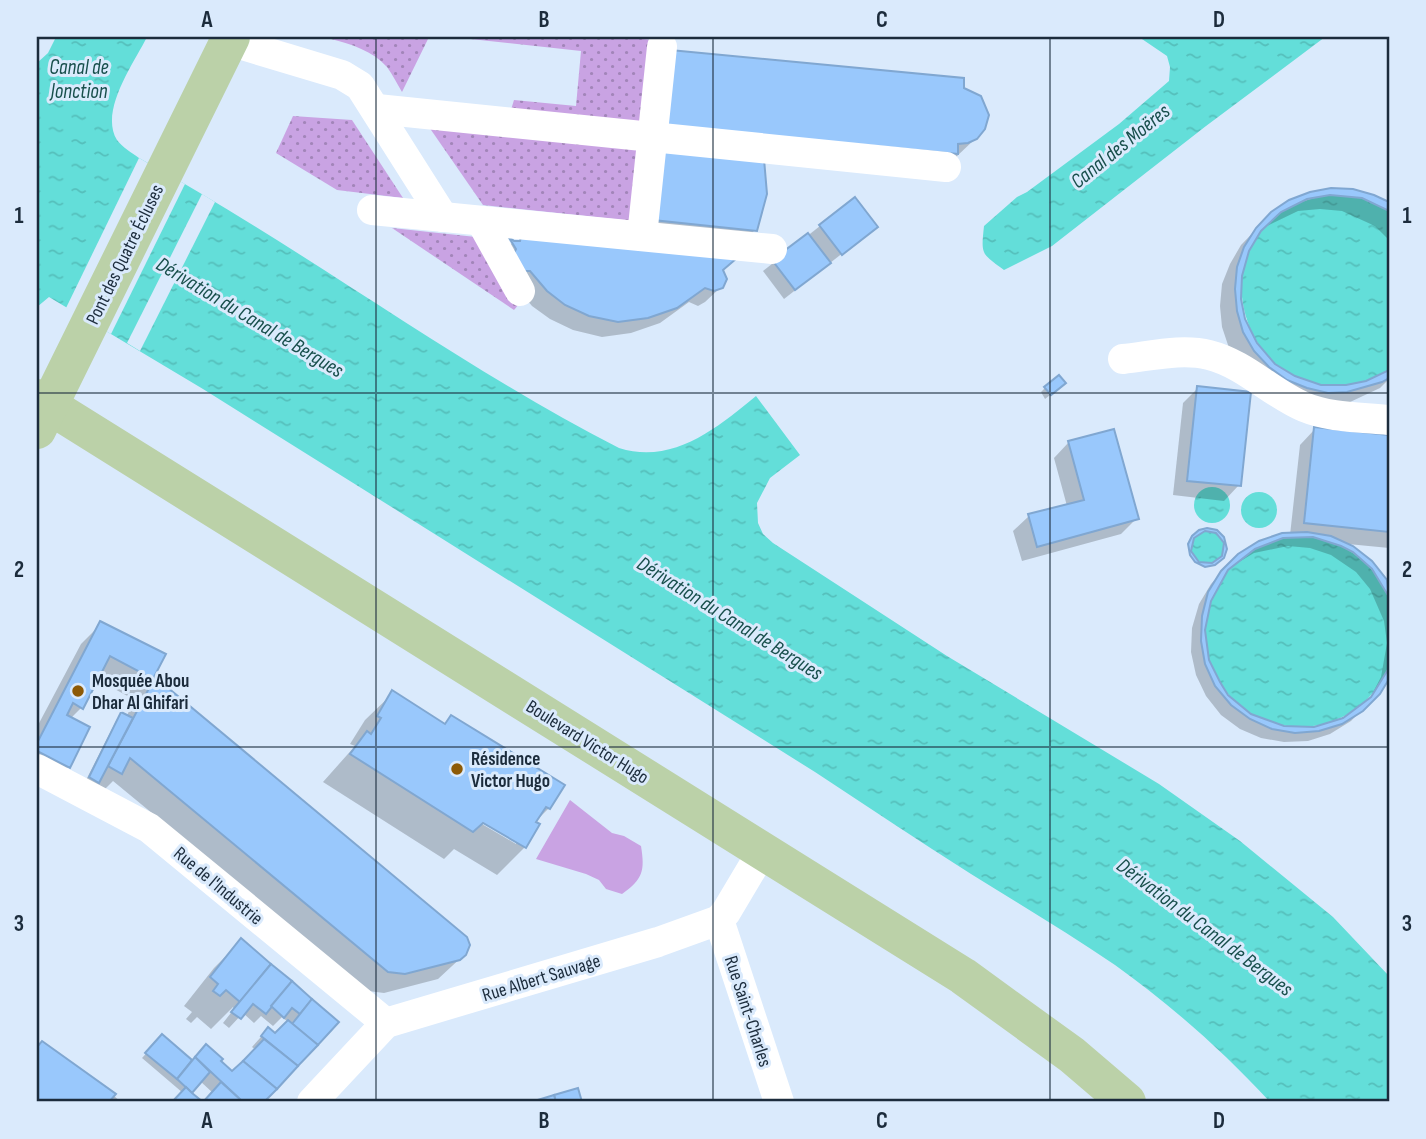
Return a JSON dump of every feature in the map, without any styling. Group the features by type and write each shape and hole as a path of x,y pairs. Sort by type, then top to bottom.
{"main road":[{"name":"Pont des Quatre Écluses","path":"41,411 79,346 230,39"},
{"name":"Boulevard Victor Hugo","path":"41,411 763,850 992,995 1072,1055 1127,1102"}],"street":[{"path":"230,39 342,75 353,81 377,109 443,217"},
{"path":"642,236 662,47"},
{"path":"377,109 946,167"},
{"path":"372,210 772,249"},
{"path":"481,221 520,291"},
{"path":"1123,359 1186,352 1210,355 1236,366 1306,408 1389,420"},
{"name":"Rue de l'Industrie","path":"37,769 149,828 386,1023"},
{"path":"719,920 763,850"},
{"name":"Rue Albert Sauvage","path":"386,1023 658,942 719,920"},
{"name":"Rue Saint-Charles","path":"719,920 779,1102"},
{"path":"312,1102 386,1023"}],"shaded area":[{"path":"429,37 402,92 381,61 361,49 331,39"},
{"path":"452,37 623,37 653,40 641,125 510,113 514,100 576,106 581,51"},
{"path":"293,116 352,120 403,198 337,190 276,153"},
{"path":"429,127 641,149 633,221 483,205"},
{"path":"392,228 476,237 519,304 514,310"},
{"path":"570,800 612,833 624,836 641,846 641,874 622,894 606,889 599,880 586,874 536,859"}],"water":[{"path":"56,37 147,37 120,87 115,102 113,128 122,145 139,158 260,229 437,343 557,415 619,448 658,452 676,447 710,431 756,396 800,455 770,478 757,503 758,523 763,534 947,656 1159,784 1240,841 1333,917 1389,976 1389,1102 1270,1102 1216,1047 1115,965 951,862 815,772 203,389 49,297 37,307 37,63 48,53"},
{"name":"Canal des Moëres","path":"1139,37 1325,37 1052,246 1004,270 984,252 984,226 1017,197 1119,124 1169,81 1170,67 1167,56"},
{"path":"1330,195 1362,198 1389,211 1389,370 1340,386 1299,380 1267,356 1247,321 1242,282 1252,243 1281,212"},
{"path":"1212,487 1225,492 1230,505 1225,518 1212,523 1199,518 1194,505 1199,492"},
{"path":"1259,492 1272,497 1277,510 1272,523 1259,528 1246,523 1241,510 1246,497"},
{"path":"1208,530 1220,535 1225,547 1220,559 1208,564 1196,559 1191,547 1196,535"},
{"path":"1300,537 1336,544 1367,565 1388,596 1395,632 1388,668 1367,699 1336,720 1300,727 1264,720 1233,699 1212,668 1205,632 1212,596 1233,565 1264,544"}],"pier":[{"path":"139,158 185,184 111,334 66,308"},
{"path":"202,194 215,202 140,351 127,343"}],"building":[{"path":"670,50 964,78 964,88 981,96 989,115 985,129 977,139 958,144 958,154 662,126"},
{"path":"660,149 764,159 767,194 757,231 653,220"},
{"path":"1331,188 1353,189 1374,195 1389,202 1389,211 1362,198 1330,195 1307,199 1281,212 1261,231 1249,251 1242,276 1241,299 1245,319 1257,343 1275,364 1295,376 1321,385 1346,385 1366,381 1389,370 1389,378 1382,382 1347,392 1328,393 1287,380 1269,367 1254,351 1243,332 1235,289 1237,267 1244,247 1256,228 1271,212 1289,200"},
{"path":"855,197 878,227 842,255 819,225"},
{"path":"808,233 831,263 795,290 772,260"},
{"path":"508,236 514,241 520,241 521,237 737,258 723,270 727,279 723,288 714,291 705,288 677,308 648,318 618,322 589,316 565,305 547,291 530,271 524,271 513,255 516,249"},
{"path":"1059,375 1066,383 1051,395 1044,387"},
{"path":"1197,386 1251,392 1241,486 1187,481"},
{"path":"1314,427 1389,435 1389,532 1304,523"},
{"path":"1114,429 1139,519 1037,547 1028,514 1084,500 1068,441"},
{"path":"1199,530 1217,530 1224,537 1227,549 1224,558 1215,565 1205,567 1195,562 1190,555 1188,544","holes":["1205,531 1216,533 1224,543 1222,556 1212,563 1199,562 1191,551 1194,538"]},
{"path":"1307,532 1331,536 1353,546 1372,561 1387,580 1389,597 1372,569 1353,552 1313,537 1283,538 1255,549 1228,570 1211,601 1205,630 1209,660 1228,695 1251,714 1284,726 1314,727 1343,718 1371,697 1389,668 1389,679 1380,694 1363,711 1342,724 1319,731 1295,733 1272,729 1250,719 1231,705 1215,686 1205,664 1201,641 1202,616 1208,592 1221,571 1238,554 1259,541 1282,533"},
{"name":"Mosquée Abou Dhar Al Ghifari","path":"100,621 166,654 153,679 110,656 83,709 73,703 67,715 90,727 70,768 37,751 37,743"},
{"path":"155,677 467,937 470,945 466,955 460,960 405,974 388,972 130,758 122,774 108,766"},
{"name":"Résidence Victor Hugo","path":"392,690 445,724 451,715 565,785 550,809 546,807 536,822 540,824 526,848 483,823 473,832 350,754 367,731 371,734 381,718 377,716"},
{"path":"121,712 133,718 99,783 89,777"},
{"path":"241,938 271,964 240,1002 226,990 220,996 213,991 218,984 210,977"},
{"path":"271,964 292,981 266,1014 253,1004 241,1019 231,1012"},
{"path":"292,981 312,999 300,1014 292,1008 284,1018 271,1006"},
{"path":"312,999 339,1022 318,1045 292,1024"},
{"path":"288,1020 318,1045 298,1066 261,1036 268,1027 275,1033"},
{"path":"162,1034 192,1060 177,1079 145,1053"},
{"path":"264,1039 298,1066 277,1089 243,1061"},
{"path":"42,1041 116,1094 109,1102 37,1102 37,1047"},
{"path":"206,1044 232,1071 243,1061 277,1089 264,1102 243,1102 195,1057"},
{"path":"195,1057 210,1072 192,1093 177,1079"},
{"path":"221,1082 243,1102 203,1102"},
{"path":"186,1087 192,1093 203,1102 172,1102"},
{"path":"578,1088 582,1102 556,1102 554,1095"},
{"path":"554,1095 556,1102 531,1102"}],"place":[{"name":"Mosquée Abou Dhar Al Ghifari","path":"78,691"},
{"name":"Résidence Victor Hugo","path":"457,769"}],"water label":[{"name":"Canal de Jonction","path":"79,79"},
{"name":"Dérivation du Canal de Bergues","path":"250,317"},
{"name":"Dérivation du Canal de Bergues","path":"730,618"},
{"name":"Dérivation du Canal de Bergues","path":"1205,927"}]}
